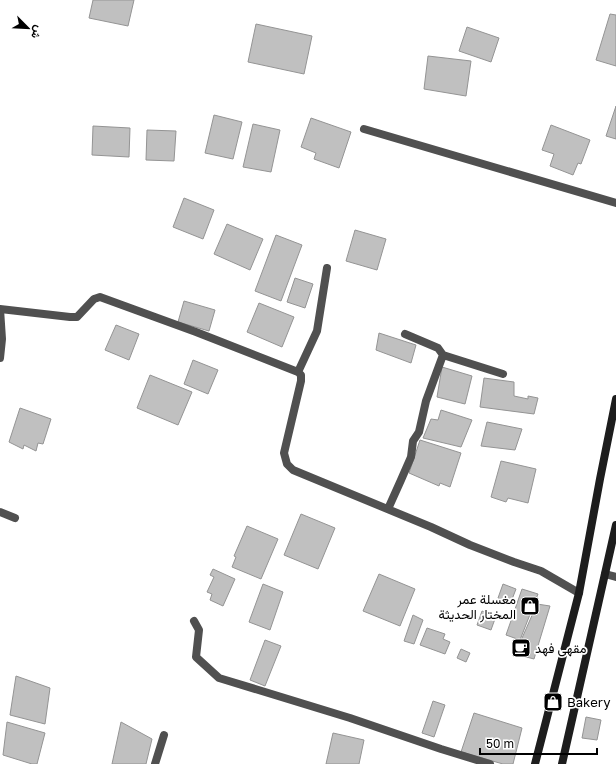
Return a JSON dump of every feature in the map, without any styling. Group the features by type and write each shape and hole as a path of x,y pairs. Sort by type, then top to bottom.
{"main road":[{"path":"535,764 579,593 616,399"},
{"path":"562,764 616,525"}],"street":[{"path":"364,129 616,203"},
{"path":"298,372 317,331 327,268"},
{"path":"0,358 2,340 0,309 77,317 94,299 100,297 298,372 301,375 301,380 284,453 288,464 293,470 470,545 541,571 579,593"},
{"path":"405,334 438,348 443,355 503,374"},
{"path":"388,509 411,457 413,441 419,432 426,400 443,355"},
{"path":"0,512 14,518"},
{"path":"605,574 616,577"},
{"path":"194,621 199,630 196,657 219,678 350,718 490,764"},
{"path":"155,764 164,735"}],"building":[{"path":"93,0 134,0 128,26 89,18"},
{"path":"610,14 616,15 616,66 596,60"},
{"path":"256,24 312,36 304,74 248,62"},
{"path":"467,27 499,38 491,62 459,51"},
{"path":"428,56 471,61 466,96 424,89"},
{"path":"616,106 616,139 606,136"},
{"path":"214,115 242,122 233,159 205,153"},
{"path":"311,118 351,132 339,168 314,159 316,153 301,147"},
{"path":"253,124 280,130 271,172 243,167"},
{"path":"551,125 590,140 581,164 578,163 573,175 550,166 554,154 542,150"},
{"path":"93,126 130,128 129,157 92,155"},
{"path":"147,130 176,131 174,161 146,160"},
{"path":"184,198 214,210 203,239 173,227"},
{"path":"227,224 263,239 250,270 214,254"},
{"path":"355,230 386,239 377,270 346,261"},
{"path":"276,235 302,245 281,301 255,291"},
{"path":"295,278 313,284 305,308 287,302"},
{"path":"184,301 215,310 209,331 178,322"},
{"path":"259,303 294,317 282,347 247,332"},
{"path":"116,325 139,334 129,360 105,350"},
{"path":"379,333 416,345 411,363 376,350"},
{"path":"193,360 218,370 208,394 184,384"},
{"path":"442,367 472,376 465,404 437,397"},
{"path":"150,375 192,392 178,425 137,408"},
{"path":"484,378 514,382 514,396 528,399 528,396 538,398 534,414 480,407"},
{"path":"20,408 51,419 43,444 38,443 36,451 24,445 23,449 9,442"},
{"path":"441,410 472,420 461,447 423,438 431,419 438,420"},
{"path":"487,422 522,429 515,450 481,446"},
{"path":"420,440 461,453 450,487 440,483 439,486 409,473"},
{"path":"501,461 536,469 528,503 508,498 506,502 491,497"},
{"path":"301,514 335,528 318,569 284,555"},
{"path":"247,526 278,539 261,579 232,567 236,557 234,556"},
{"path":"213,569 235,579 223,606 210,600 212,594 207,592 214,577 210,575"},
{"path":"379,574 415,589 400,626 363,611"},
{"path":"263,584 283,592 270,630 249,622"},
{"path":"503,584 516,589 511,602 498,598"},
{"path":"522,589 538,594 520,640 506,635"},
{"path":"537,604 550,606 534,659 515,654"},
{"path":"482,611 496,616 491,630 477,625"},
{"path":"413,615 423,620 414,644 404,641"},
{"path":"427,628 445,634 443,639 450,642 445,654 420,645"},
{"path":"265,640 281,646 265,686 250,680"},
{"path":"461,649 470,653 466,662 457,658"},
{"path":"16,676 50,688 45,724 10,715"},
{"path":"433,701 445,705 434,737 422,733"},
{"path":"474,713 522,728 513,764 503,764 461,752"},
{"path":"586,717 601,720 597,740 582,738"},
{"path":"7,722 45,733 37,764 32,764 3,755"},
{"path":"121,722 152,739 146,764 112,764"},
{"path":"333,733 364,740 359,764 326,764"}],"place":[{"name":"مغسلة عمر المختار الحديثة","path":"530,606"},
{"name":"مقهى فهد","path":"521,648"},
{"name":"Bakery","path":"553,702"}]}
